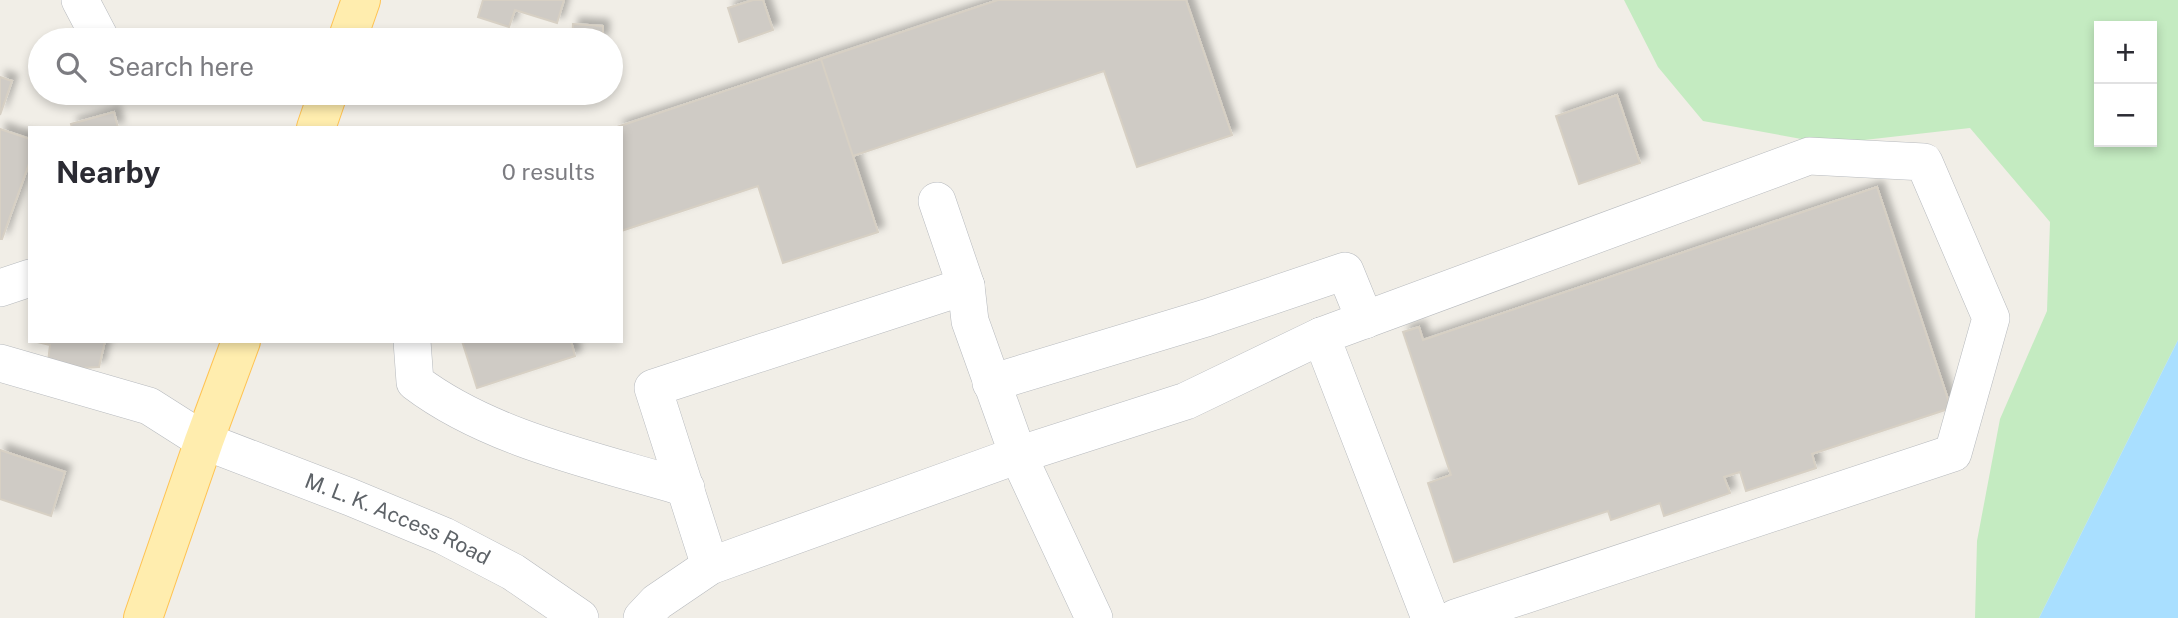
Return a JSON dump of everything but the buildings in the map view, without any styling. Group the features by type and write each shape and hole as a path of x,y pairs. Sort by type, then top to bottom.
{"main road":[{"path":"350,28 360,0"},
{"path":"317,126 324,105"},
{"path":"143,618 240,343"}],"street":[{"path":"80,0 95,28"},
{"path":"642,618 657,602 710,566 1018,455 1186,401 1321,336 1809,156 1924,162 1992,318 1953,453 1455,618"},
{"path":"937,201 966,286 970,321 1018,455 1094,618"},
{"path":"991,383 1206,318 1345,271 1365,320"},
{"path":"0,288 28,279"},
{"path":"710,566 653,388 966,286"},
{"path":"1321,336 1430,618"},
{"path":"412,343 415,382 434,396 516,436 687,488"},
{"name":"M. L. K. Access Road","path":"0,363 149,406 204,441 350,496 444,536 513,572 580,618"}],"green space":[{"path":"1624,0 2178,0 2178,340 2039,618 1975,618 1977,541 2000,419 2047,311 2050,222 1970,128 1829,144 1703,121 1658,67"}],"water":[{"path":"2178,340 2178,618 2039,618"}]}
